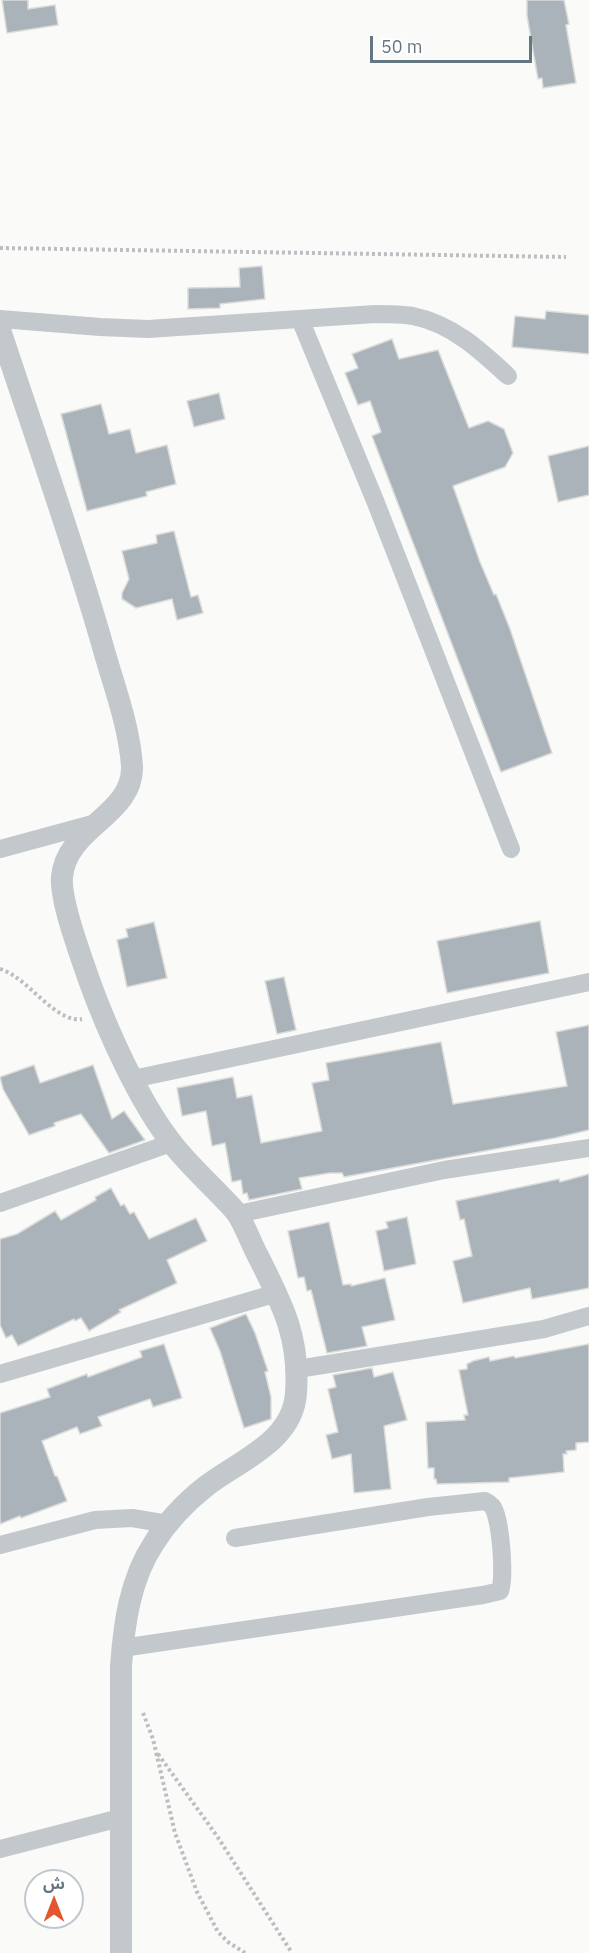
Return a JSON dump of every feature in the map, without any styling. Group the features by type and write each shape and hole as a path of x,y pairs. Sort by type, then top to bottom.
{"street":[{"path":"0,319 148,329 375,314 414,316 434,322 468,341 508,376"},
{"path":"300,319 376,503 511,849"},
{"path":"0,330 63,516 125,726 132,766 131,780 126,792 76,842 68,854 62,875 66,906 90,983 133,1079 171,1143 238,1214 291,1328 298,1369 296,1399 285,1426 258,1451 194,1496 155,1540 135,1582 123,1633 122,1648 121,1953"},
{"path":"0,849 96,823"},
{"path":"133,1079 589,982"},
{"path":"0,1203 171,1143"},
{"path":"238,1214 444,1170 589,1148"},
{"path":"0,1374 276,1293"},
{"path":"298,1369 533,1331 589,1317"},
{"path":"122,1648 483,1595 500,1591 502,1584 502,1559 495,1512 492,1505 484,1501 428,1507 235,1538"},
{"path":"0,1545 95,1520 132,1518 168,1524"},
{"path":"0,1849 120,1818"}],"path":[{"path":"0,248 566,257"},
{"path":"0,969 16,977 62,1015 82,1019 101,1007"},
{"path":"121,1705 135,1707 143,1713 156,1751 175,1833 197,1892 218,1932 245,1953"},
{"path":"156,1751 218,1836 292,1953"}],"building":[{"path":"2,0 28,0 28,9 55,5 58,25 7,33"},
{"path":"527,0 564,0 576,83 543,88 542,78 538,79 527,16"},
{"path":"262,266 265,299 220,304 220,308 188,309 188,288 240,287 239,268"},
{"path":"546,311 589,315 589,354 512,347 515,316 545,319"},
{"path":"392,339 399,359 438,350 469,428 488,421 504,429 513,453 505,467 453,486 480,562 510,629 552,753 501,772 372,436 381,432 370,401 358,405 345,373 358,368 352,354"},
{"path":"219,393 225,419 194,427 187,401"},
{"path":"101,404 109,434 130,429 136,453 167,445 176,484 146,492 147,496 87,511 61,414"},
{"path":"589,446 589,495 558,502 548,456"},
{"path":"174,531 191,597 198,595 203,613 177,620 172,599 136,608 122,599 122,593 129,579 122,551 157,543 156,535"},
{"path":"540,921 549,973 447,993 437,941"},
{"path":"154,922 167,978 127,987 117,940 128,937 126,929"},
{"path":"284,977 296,1030 277,1034 265,981"},
{"path":"589,1025 589,1130 555,1138 344,1177 342,1173 330,1173 299,1178 302,1189 249,1200 247,1193 243,1194 241,1180 232,1182 225,1143 212,1146 206,1111 182,1116 177,1088 233,1077 237,1098 252,1095 261,1143 322,1131 312,1083 329,1080 326,1063 441,1042 453,1104 567,1086 556,1032"},
{"path":"34,1065 40,1083 93,1065 112,1119 124,1111 145,1140 109,1153 81,1114 29,1135 3,1089 0,1077"},
{"path":"589,1174 589,1288 532,1299 530,1288 463,1303 453,1261 472,1256 464,1219 460,1220 456,1201 559,1179 560,1182"},
{"path":"111,1188 121,1206 124,1204 130,1214 134,1212 149,1239 196,1218 207,1241 167,1260 177,1283 119,1310 121,1312 89,1331 81,1318 75,1321 74,1319 18,1346 12,1335 6,1338 0,1325 0,1239 17,1234 55,1211 61,1220 96,1200 95,1197"},
{"path":"407,1217 416,1264 384,1271 376,1231 388,1228 386,1222"},
{"path":"329,1222 343,1285 351,1284 351,1286 385,1278 395,1320 362,1327 367,1346 327,1353 311,1290 307,1291 304,1277 298,1278 288,1231"},
{"path":"246,1314 268,1371 265,1372 271,1397 271,1419 244,1428 220,1351 210,1328"},
{"path":"164,1344 182,1398 153,1407 150,1399 98,1417 102,1426 80,1434 77,1427 42,1441 67,1501 0,1524 0,1413 50,1397 47,1389 142,1357 140,1351"},
{"path":"589,1344 589,1442 576,1443 576,1450 566,1451 567,1454 563,1454 564,1472 509,1478 509,1482 437,1484 434,1479 434,1468 428,1468 426,1422 465,1420 464,1415 468,1415 459,1370 467,1369 467,1364 473,1361 489,1357 490,1361 514,1356 515,1358"},
{"path":"372,1368 374,1377 393,1372 407,1420 384,1426 391,1489 354,1493 351,1454 332,1459 326,1435 338,1432 328,1389 336,1387 333,1375"}]}
